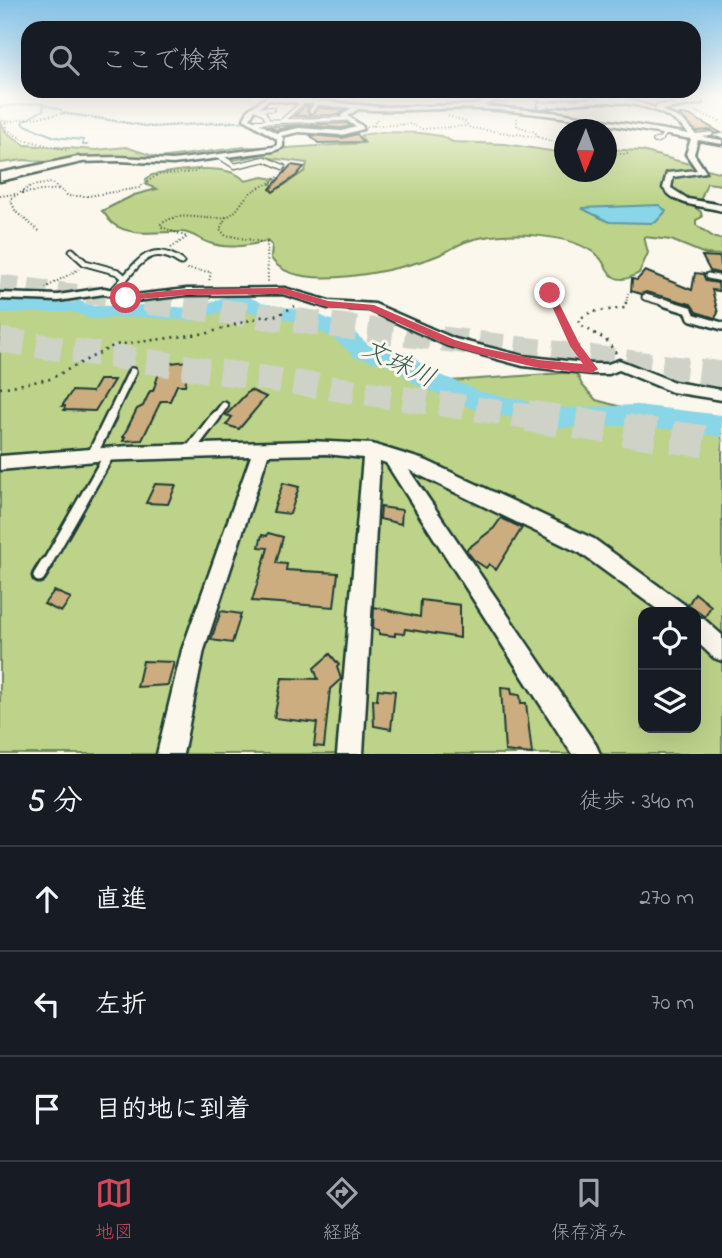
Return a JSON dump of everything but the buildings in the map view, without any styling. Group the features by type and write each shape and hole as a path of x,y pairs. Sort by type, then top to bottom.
{"street":[{"path":"0,177 78,160 120,159 166,163 218,158 279,147 280,138 267,131"},
{"path":"274,135 293,131"},
{"path":"325,131 349,131"},
{"path":"653,131 693,134 722,142"},
{"path":"693,134 690,154 702,172 670,175 667,188 674,196 683,200 722,208"},
{"path":"0,296 58,298 86,292 112,292 135,298 266,290 290,293 328,304 371,307 451,342 483,351 539,364 592,369 619,366 672,387 722,395"},
{"path":"0,463 110,452 312,446 382,454 421,466 587,546 671,607"},
{"path":"170,754 193,650 262,449"},
{"path":"350,754 382,454"},
{"path":"382,454 587,754"},
{"path":"701,631 722,650"}],"lane":[{"path":"655,141 661,139 665,133"},
{"path":"693,134 711,134"},
{"path":"218,158 236,166 265,158 281,165"},
{"path":"72,251 88,264 118,272 125,278"},
{"path":"112,292 148,255 166,251 181,262"},
{"path":"708,276 722,279"},
{"path":"645,297 689,310 692,317 722,326"},
{"path":"93,453 132,372"},
{"path":"190,450 224,406"},
{"path":"39,576 110,452"}],"path":[{"path":"9,131 24,142 58,147 77,155 78,160"},
{"path":"500,131 554,142"},
{"path":"617,154 630,154"},
{"path":"39,231 30,226 23,215 16,212 10,199 31,186 52,183 68,196 80,197 131,190 139,188 157,175 199,171 204,163 218,158"},
{"path":"166,251 187,237 161,226 168,218 226,217 237,211 249,194 277,180 281,176 281,165"},
{"path":"0,196 60,189"},
{"path":"226,217 220,229 225,235 267,243 270,251 266,290"},
{"path":"181,262 185,269 211,272 206,292"},
{"path":"34,297 37,292 88,264"},
{"path":"549,281 550,293 576,346 592,369"},
{"path":"0,388 50,379 115,345 189,337 260,317 278,315 295,306 290,293"},
{"path":"619,366 616,349 586,330 580,325 579,319 593,310 619,310 625,307 628,293"}],"green space":[{"path":"0,131 6,131 25,145 96,150 126,147 159,158 244,147 286,148 365,143 361,135 382,132 420,133 441,136 453,142 505,144 554,151 554,182 617,182 617,150 642,151 722,173 722,185 707,183 700,201 693,206 701,212 702,217 696,220 696,225 715,238 722,239 722,255 705,254 671,240 644,237 648,253 639,273 621,279 612,275 598,256 571,242 535,235 498,235 468,241 439,255 402,267 351,276 302,276 283,269 271,258 272,245 267,241 229,247 186,233 128,231 112,223 102,211 134,195 157,189 147,185 146,179 152,175 214,169 227,171 245,181 263,177 275,179 270,184 283,186 305,171 307,163 256,156 235,160 220,156 178,161 82,158 56,163 24,160 0,163"},
{"path":"237,300 256,309 302,319 310,325 336,333 360,354 396,361 450,381 576,372 582,385 596,400 722,434 722,754 0,754 0,309 59,306 92,314 195,316"}],"water":[{"path":"659,205 666,211 656,222 651,223 609,222 581,208"}],"waterway":[{"path":"41,131 55,137 83,140 83,145 87,145"},
{"name":"文珠川","path":"0,307 77,306 90,313 140,311 195,315 239,298 256,308 304,317 340,332 363,352 399,359 422,377 478,401 562,418 637,415 722,426"}],"tunnel":[{"path":"0,284 162,304"},
{"path":"148,302 722,374"},
{"path":"0,340 539,418"},
{"path":"527,416 722,444"}],"route":[{"path":"126,298 187,292 284,291 328,304 371,307 451,342 483,351 539,364 592,369 576,346 550,293"}]}
